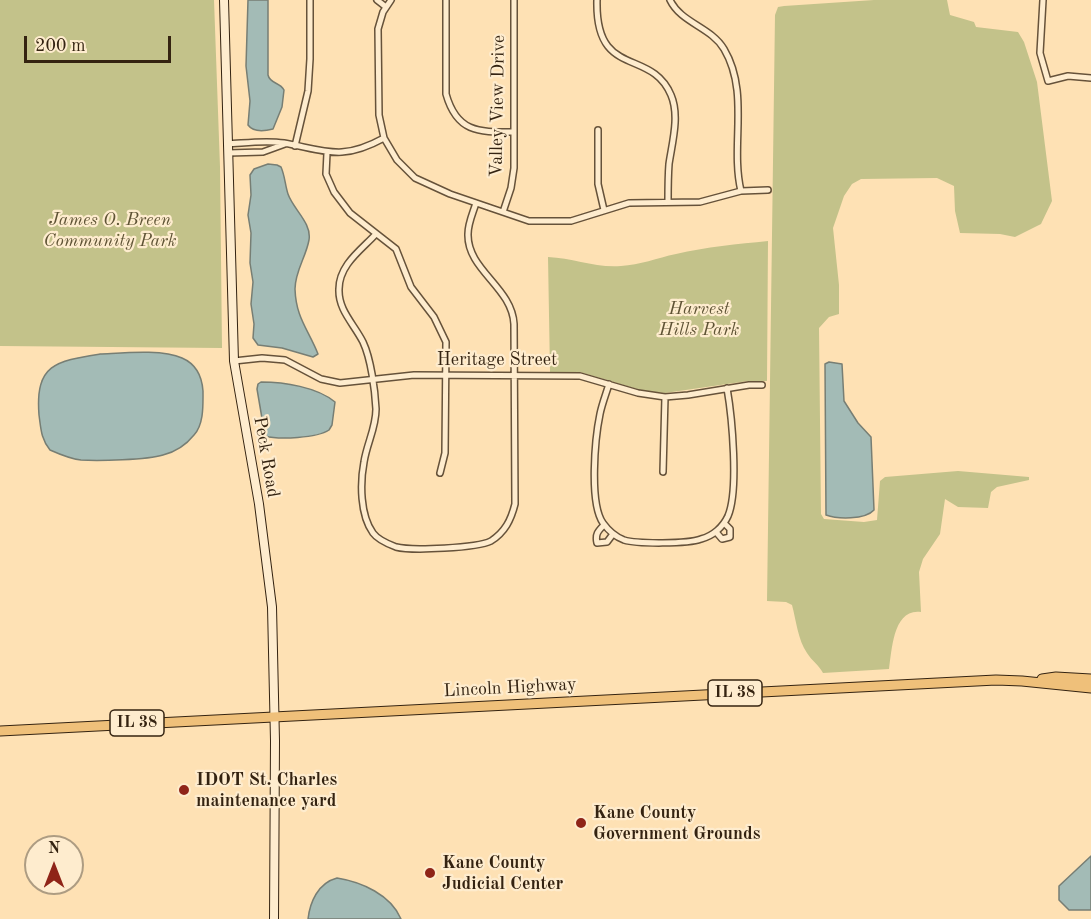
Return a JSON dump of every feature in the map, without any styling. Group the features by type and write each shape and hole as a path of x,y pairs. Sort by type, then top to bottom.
{"main road":[{"name":"Lincoln Highway","path":"1022,681 1056,677 1091,679"},
{"name":"Lincoln Highway","path":"0,731 996,680 1091,688"}],"street":[{"name":"Peck Road","path":"224,0 234,361 259,504 271,594 274,919"},
{"path":"295,146 308,91 310,0"},
{"path":"377,0 386,7"},
{"path":"391,0 378,29 379,115 384,138 397,160 415,178 450,194 529,221 579,219 634,202 700,202 741,191 768,190"},
{"path":"446,0 446,94 450,107 456,117 472,129 484,132 514,132"},
{"name":"Valley View Drive","path":"502,212 513,178 514,0"},
{"path":"597,0 597,24 606,45 614,53 657,77 668,89 672,99 674,135 669,168 668,202"},
{"path":"670,0 679,13 705,29 717,40 728,57 739,107 738,171 741,191"},
{"path":"1043,0 1040,53 1048,81 1068,76 1091,78"},
{"path":"598,130 598,184 604,210"},
{"path":"227,144 286,144 327,153 352,152 384,138"},
{"path":"228,153 263,152 286,144"},
{"path":"327,153 326,174 334,192 350,213 396,249 411,287 443,332 446,342 445,453 440,473"},
{"path":"376,234 345,266 339,288 344,311 367,352 375,393 374,427 363,463 364,511 373,533 387,543 404,548 483,544 499,535 512,517 515,504 514,324 512,310 503,294 475,259 469,247 468,229 477,203"},
{"name":"Heritage Street","path":"234,361 273,358 285,360 310,374 333,382 414,375 580,376 644,394 665,397 749,384 762,385"},
{"path":"609,384 600,413 595,458 596,504 604,525 613,534 636,542 677,542 701,539 716,532 723,523 731,507 732,482 733,432 727,388"},
{"path":"663,472 665,397"},
{"path":"716,532 722,539 730,537 730,529 723,523"},
{"path":"604,525 595,537 597,543 607,542 613,534"}],"green space":[{"name":"James O. Breen Community Park","path":"0,0 214,0 220,167 222,348 0,346"},
{"path":"874,0 947,0 950,15 974,22 976,27 1018,32 1024,42 1037,82 1052,201 1041,224 1015,237 1000,234 960,233 955,211 954,186 937,178 861,179 852,184 844,196 833,228 839,285 839,314 829,317 819,328 821,514 824,519 864,522 877,520 880,481 885,477 958,471 1029,477 1029,480 997,487 991,492 988,508 958,507 945,499 940,534 923,559 919,572 921,612 912,613 899,623 893,642 889,669 823,673 804,648 792,605 786,602 767,601 775,15 778,7 784,6"},
{"name":"Harvest Hills Park","path":"768,241 767,381 748,381 665,393 644,391 580,372 550,372 548,257 602,266 621,266 699,249"}],"water":[{"path":"248,0 268,0 268,75 284,90 282,107 273,129 270,130 256,130 248,125 250,101 246,66"},
{"path":"268,164 281,167 288,194 308,228 308,246 297,276 295,289 300,316 318,354 313,357 282,348 258,345 253,338 254,324 251,304 253,282 248,215 251,195 250,175 254,169"},
{"path":"164,353 182,358 195,367 202,386 203,408 197,431 191,439 180,448 167,454 135,459 81,460 50,450 43,438 39,415 39,398 45,375 60,363 100,354"},
{"path":"829,362 842,364 844,401 858,423 871,437 874,510 864,516 844,518 826,515 825,364"},
{"path":"261,382 300,386 328,397 335,402 332,425 329,430 298,438 265,436 257,389"},
{"path":"1091,856 1091,910 1069,910 1059,900 1059,886"},
{"path":"337,878 366,886 375,891 390,903 401,919 308,919 316,894 330,880"}],"place":[{"name":"IDOT St. Charles maintenance yard","path":"184,790"},
{"name":"Kane County Government Grounds","path":"581,823"},
{"name":"Kane County Judicial Center","path":"430,873"}]}
